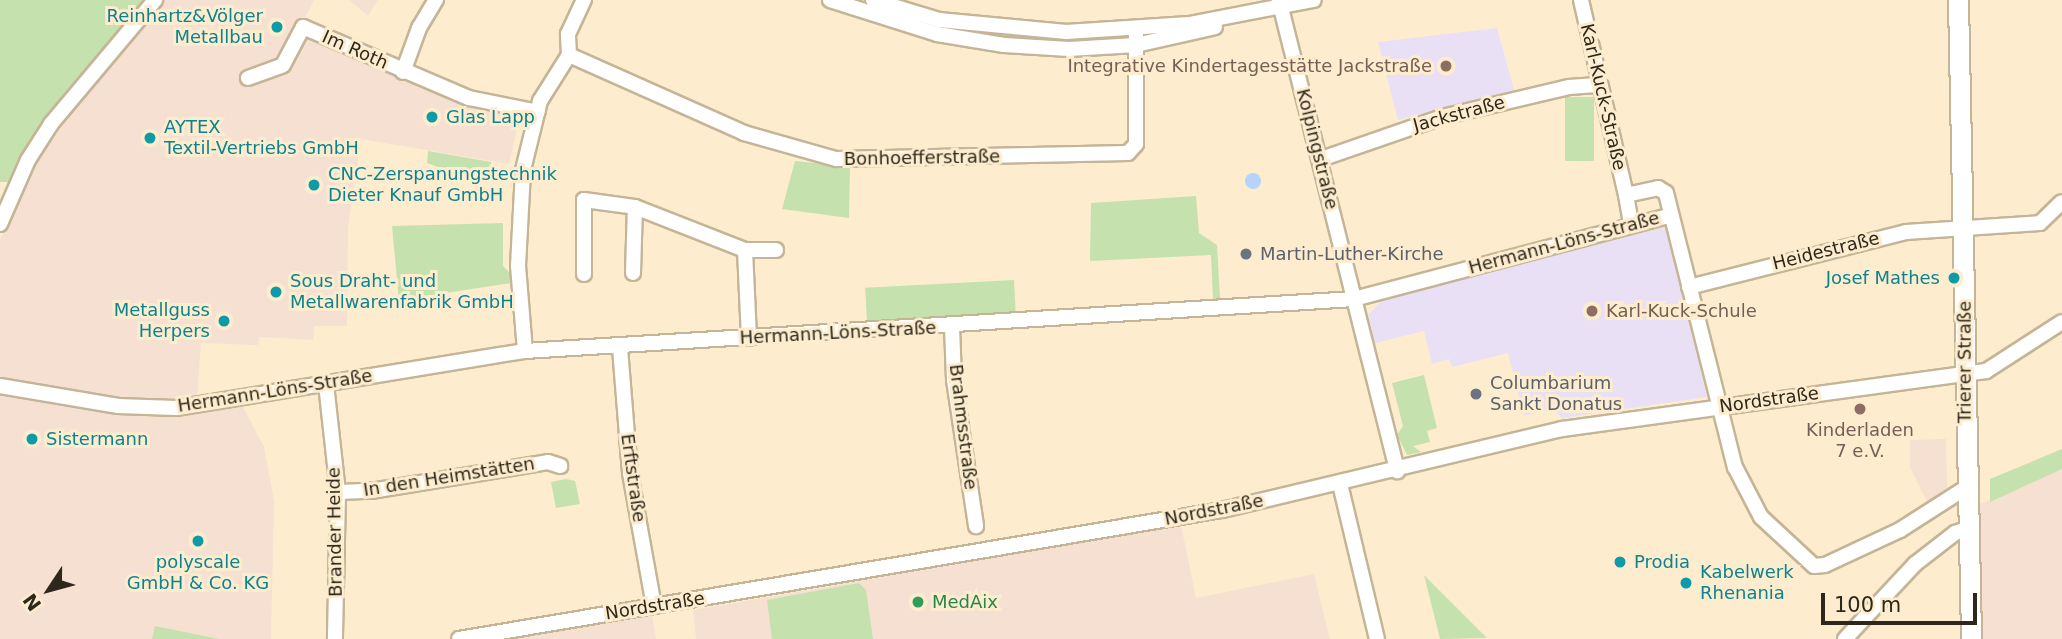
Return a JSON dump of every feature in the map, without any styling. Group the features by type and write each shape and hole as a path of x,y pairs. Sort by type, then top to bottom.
{"main road":[{"name":"Trierer Straße","path":"1958,0 1971,639"}],"street":[{"path":"0,224 28,160 51,124 155,0"},
{"name":"Im Roth","path":"403,72 419,28 436,0"},
{"path":"525,351 517,219 523,170 545,89 569,55 568,34 584,0"},
{"path":"831,0 1004,45 1069,49 1158,43 1280,4 1314,0"},
{"path":"873,0 893,15 1004,30 1136,30 1252,14"},
{"name":"Karl-Kuck-Straße","path":"1581,0 1631,223"},
{"name":"Kolpingstraße","path":"1280,4 1321,159 1397,471"},
{"name":"Im Roth","path":"248,78 284,65 303,27 469,98 538,112"},
{"name":"Bonhoefferstraße","path":"569,55 744,133 796,151 836,159 1128,153 1136,144 1136,30"},
{"name":"Jackstraße","path":"1321,159 1442,117 1569,88 1600,85"},
{"name":"Karl-Kuck-Straße","path":"1626,195 1663,189 1719,407 1745,493 1761,517 1814,566 1900,530 1967,487"},
{"path":"584,274 584,200 635,207 745,250 776,250"},
{"name":"Heidestraße","path":"1689,287 1863,240 1964,226 2040,223 2062,202"},
{"path":"633,273 635,207"},
{"name":"Hermann-Löns-Straße","path":"0,386 118,406 176,408 525,351 620,348 1354,299 1631,223 1671,215"},
{"path":"691,228 691,245"},
{"path":"745,250 749,338"},
{"name":"Nordstraße","path":"459,639 1222,510 1397,471 1562,429 1986,371 2062,322"},
{"name":"Brahmsstraße","path":"952,327 954,380 976,526"},
{"name":"Erftstraße","path":"620,348 630,473 654,606"},
{"name":"Brander Heide","path":"326,384 338,492 335,639"},
{"name":"In den Heimstätten","path":"338,492 371,491 548,462 560,466"},
{"path":"1339,484 1377,639"},
{"path":"1845,639 1915,564 1955,533 1969,528"}],"shaded area":[{"path":"164,0 314,0 298,32 377,67 521,112 509,164 361,139 348,227 347,326 314,326 313,340 259,337 258,345 201,343 196,411 242,405 264,447 274,501 271,639 0,639 0,240 34,162"},
{"path":"349,0 378,0 368,16"},
{"name":"Integrative Kindertagesstätte Jackstraße","path":"1497,28 1514,90 1398,120 1378,42"},
{"name":"Karl-Kuck-Schule","path":"1667,227 1707,397 1562,418 1552,409 1524,416 1508,353 1452,367 1449,359 1432,364 1424,331 1375,343 1368,315 1381,301 1485,269"},
{"path":"1946,439 1947,490 1928,504 1910,467 1910,440"},
{"path":"2062,469 2062,639 1981,639 1978,505"},
{"path":"1181,525 1196,598 1314,574 1330,639 696,639 693,610"},
{"path":"652,615 656,639 504,639"}],"green space":[{"path":"0,0 144,0 62,96 9,182 0,182"},
{"path":"1565,97 1594,97 1594,161 1565,161"},
{"path":"428,151 491,162 491,166 479,170 480,174 455,173 427,163"},
{"path":"795,161 850,167 849,218 782,209"},
{"path":"1196,196 1199,233 1217,245 1220,299 1213,299 1211,255 1090,261 1091,203"},
{"path":"503,223 503,266 510,273 512,283 399,300 392,226"},
{"path":"1014,280 1016,314 867,322 865,288"},
{"path":"1424,375 1437,428 1427,431 1430,442 1413,446 1421,452 1407,455 1397,435 1403,426 1392,383"},
{"path":"2062,449 2062,469 1990,502 1990,479"},
{"path":"566,479 575,481 580,504 556,508 551,482"},
{"path":"1424,575 1487,638 1440,639"},
{"path":"859,583 866,590 873,639 772,639 767,600"},
{"path":"155,626 219,639 152,639"}],"water":[{"path":"1250,173 1256,173 1261,181 1259,187 1250,189 1245,184 1245,178"}],"place":[{"name":"Reinhartz&Völger Metallbau","path":"277,27"},
{"name":"Integrative Kindertagesstätte Jackstraße","path":"1446,66"},
{"name":"Glas Lapp","path":"432,117"},
{"name":"AYTEX Textil-Vertriebs GmbH","path":"150,138"},
{"name":"CNC-Zerspanungstechnik Dieter Knauf GmbH","path":"314,185"},
{"name":"Martin-Luther-Kirche","path":"1246,254"},
{"name":"Josef Mathes","path":"1954,278"},
{"name":"Sous Draht- und Metallwarenfabrik GmbH","path":"276,292"},
{"name":"Karl-Kuck-Schule","path":"1592,311"},
{"name":"Metallguss Herpers","path":"224,321"},
{"name":"Columbarium Sankt Donatus","path":"1476,394"},
{"name":"Kinderladen 7 e.V.","path":"1860,409"},
{"name":"Sistermann","path":"32,439"},
{"name":"polyscale GmbH & Co. KG","path":"198,541"},
{"name":"Prodia","path":"1620,562"},
{"name":"Kabelwerk Rhenania","path":"1686,583"},
{"name":"MedAix","path":"918,602"}]}
